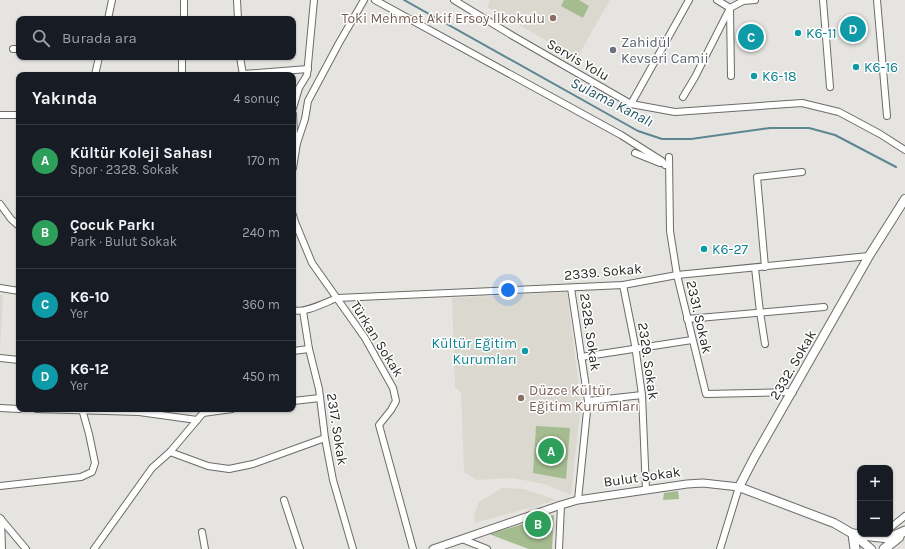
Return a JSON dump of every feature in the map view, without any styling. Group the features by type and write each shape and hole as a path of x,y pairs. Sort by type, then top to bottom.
{"main road":[{"name":"2332. Sokak","path":"739,487 754,458 870,256 905,199"},
{"name":"Bulut Sokak","path":"739,487 834,523 853,534"},
{"path":"893,537 905,532"},
{"path":"884,549 905,532"},
{"path":"853,534 857,534"},
{"path":"853,534 855,549"},
{"path":"853,534 864,549"},
{"path":"853,534 871,549"}],"street":[{"path":"109,16 112,0"},
{"path":"184,0 184,16"},
{"path":"237,0 238,16"},
{"path":"296,98 299,88 307,75 314,0"},
{"path":"296,149 308,101 364,0"},
{"path":"375,0 621,135 668,166"},
{"name":"Servis Yolu","path":"454,0 631,104 675,112 802,103 839,112 880,134 905,150"},
{"path":"631,104 689,0"},
{"path":"718,0 730,8"},
{"path":"683,97 695,77 730,8 743,1 755,0"},
{"path":"823,0 830,87"},
{"path":"877,0 887,116"},
{"path":"730,8 732,76"},
{"path":"96,72 98,60"},
{"path":"182,60 182,72"},
{"path":"241,60 243,72"},
{"path":"269,72 308,69"},
{"path":"0,115 16,115"},
{"path":"635,153 668,166"},
{"name":"2331. Sokak","path":"669,157 670,231 677,275 706,394 793,392"},
{"path":"765,267 757,177 802,172"},
{"path":"0,204 16,223"},
{"path":"296,222 312,262 337,298"},
{"name":"2339. Sokak","path":"337,298 623,285 677,275 870,256"},
{"path":"755,268 765,344"},
{"name":"2329. Sokak","path":"623,285 636,349 642,395 646,490"},
{"path":"0,288 16,291"},
{"name":"2328. Sokak","path":"571,288 588,401 578,500"},
{"name":"Türkan Sokak","path":"296,311 303,311 337,298 365,338 393,388 396,400 391,410 379,425 413,549"},
{"path":"688,319 824,307"},
{"name":"2317. Sokak","path":"303,311 309,349 320,398 325,438 333,480 353,549"},
{"path":"581,357 692,340"},
{"path":"296,351 309,349"},
{"path":"0,358 16,360"},
{"path":"588,401 642,395"},
{"path":"296,401 320,398"},
{"path":"0,408 16,409"},
{"path":"0,486 81,477 92,472 95,463 90,434 83,412"},
{"path":"139,412 197,420"},
{"path":"94,549 152,468 170,452 202,412"},
{"path":"170,452 208,466 229,469 253,464 325,438"},
{"name":"Bulut Sokak","path":"432,549 578,500 670,485 703,483 739,487"},
{"path":"720,549 739,487"},
{"path":"284,500 300,549"},
{"path":"559,549 561,505"},
{"path":"893,526 905,516"},
{"path":"0,517 2,549"},
{"path":"0,517 26,549"},
{"path":"202,532 205,549"},
{"path":"462,539 487,549"}],"shaded area":[{"name":"Toki Mehmet Akif Ersoy İlkokulu","path":"490,0 610,0 577,58 487,7"},
{"name":"Düzce Kültür Eğitim Kurumları","path":"567,292 581,404 571,495 544,484 512,478 477,480 464,472 461,393 455,387 452,298"},
{"path":"0,295 3,295 0,350"},
{"path":"502,488 524,489 557,500 475,523 474,515 479,502"}],"green space":[{"path":"564,0 579,0 589,6 583,18 561,6"},
{"path":"536,426 570,428 566,479 533,473"},
{"path":"678,491 679,499 663,500 664,493"},
{"path":"554,515 552,549 529,549 489,534"}],"waterway":[{"name":"Sulama Kanalı","path":"404,0 638,131 662,139 691,139 770,128 809,128 835,135 896,167"}],"place":[{"name":"Toki Mehmet Akif Ersoy İlkokulu","path":"553,18"},
{"name":"K6-12","path":"853,29"},
{"name":"K6-11","path":"798,33"},
{"name":"K6-10","path":"751,37"},
{"name":"Zahidül Kevseri Camii","path":"613,50"},
{"name":"K6-16","path":"856,67"},
{"name":"K6-18","path":"754,76"},
{"name":"K6-27","path":"704,249"},
{"name":"Kültür Eğitim Kurumları","path":"525,351"},
{"name":"Düzce Kültür Eğitim Kurumları","path":"521,398"},
{"name":"Kültür Koleji Sahası","path":"551,451"},
{"name":"Çocuk Parkı","path":"538,524"}]}
